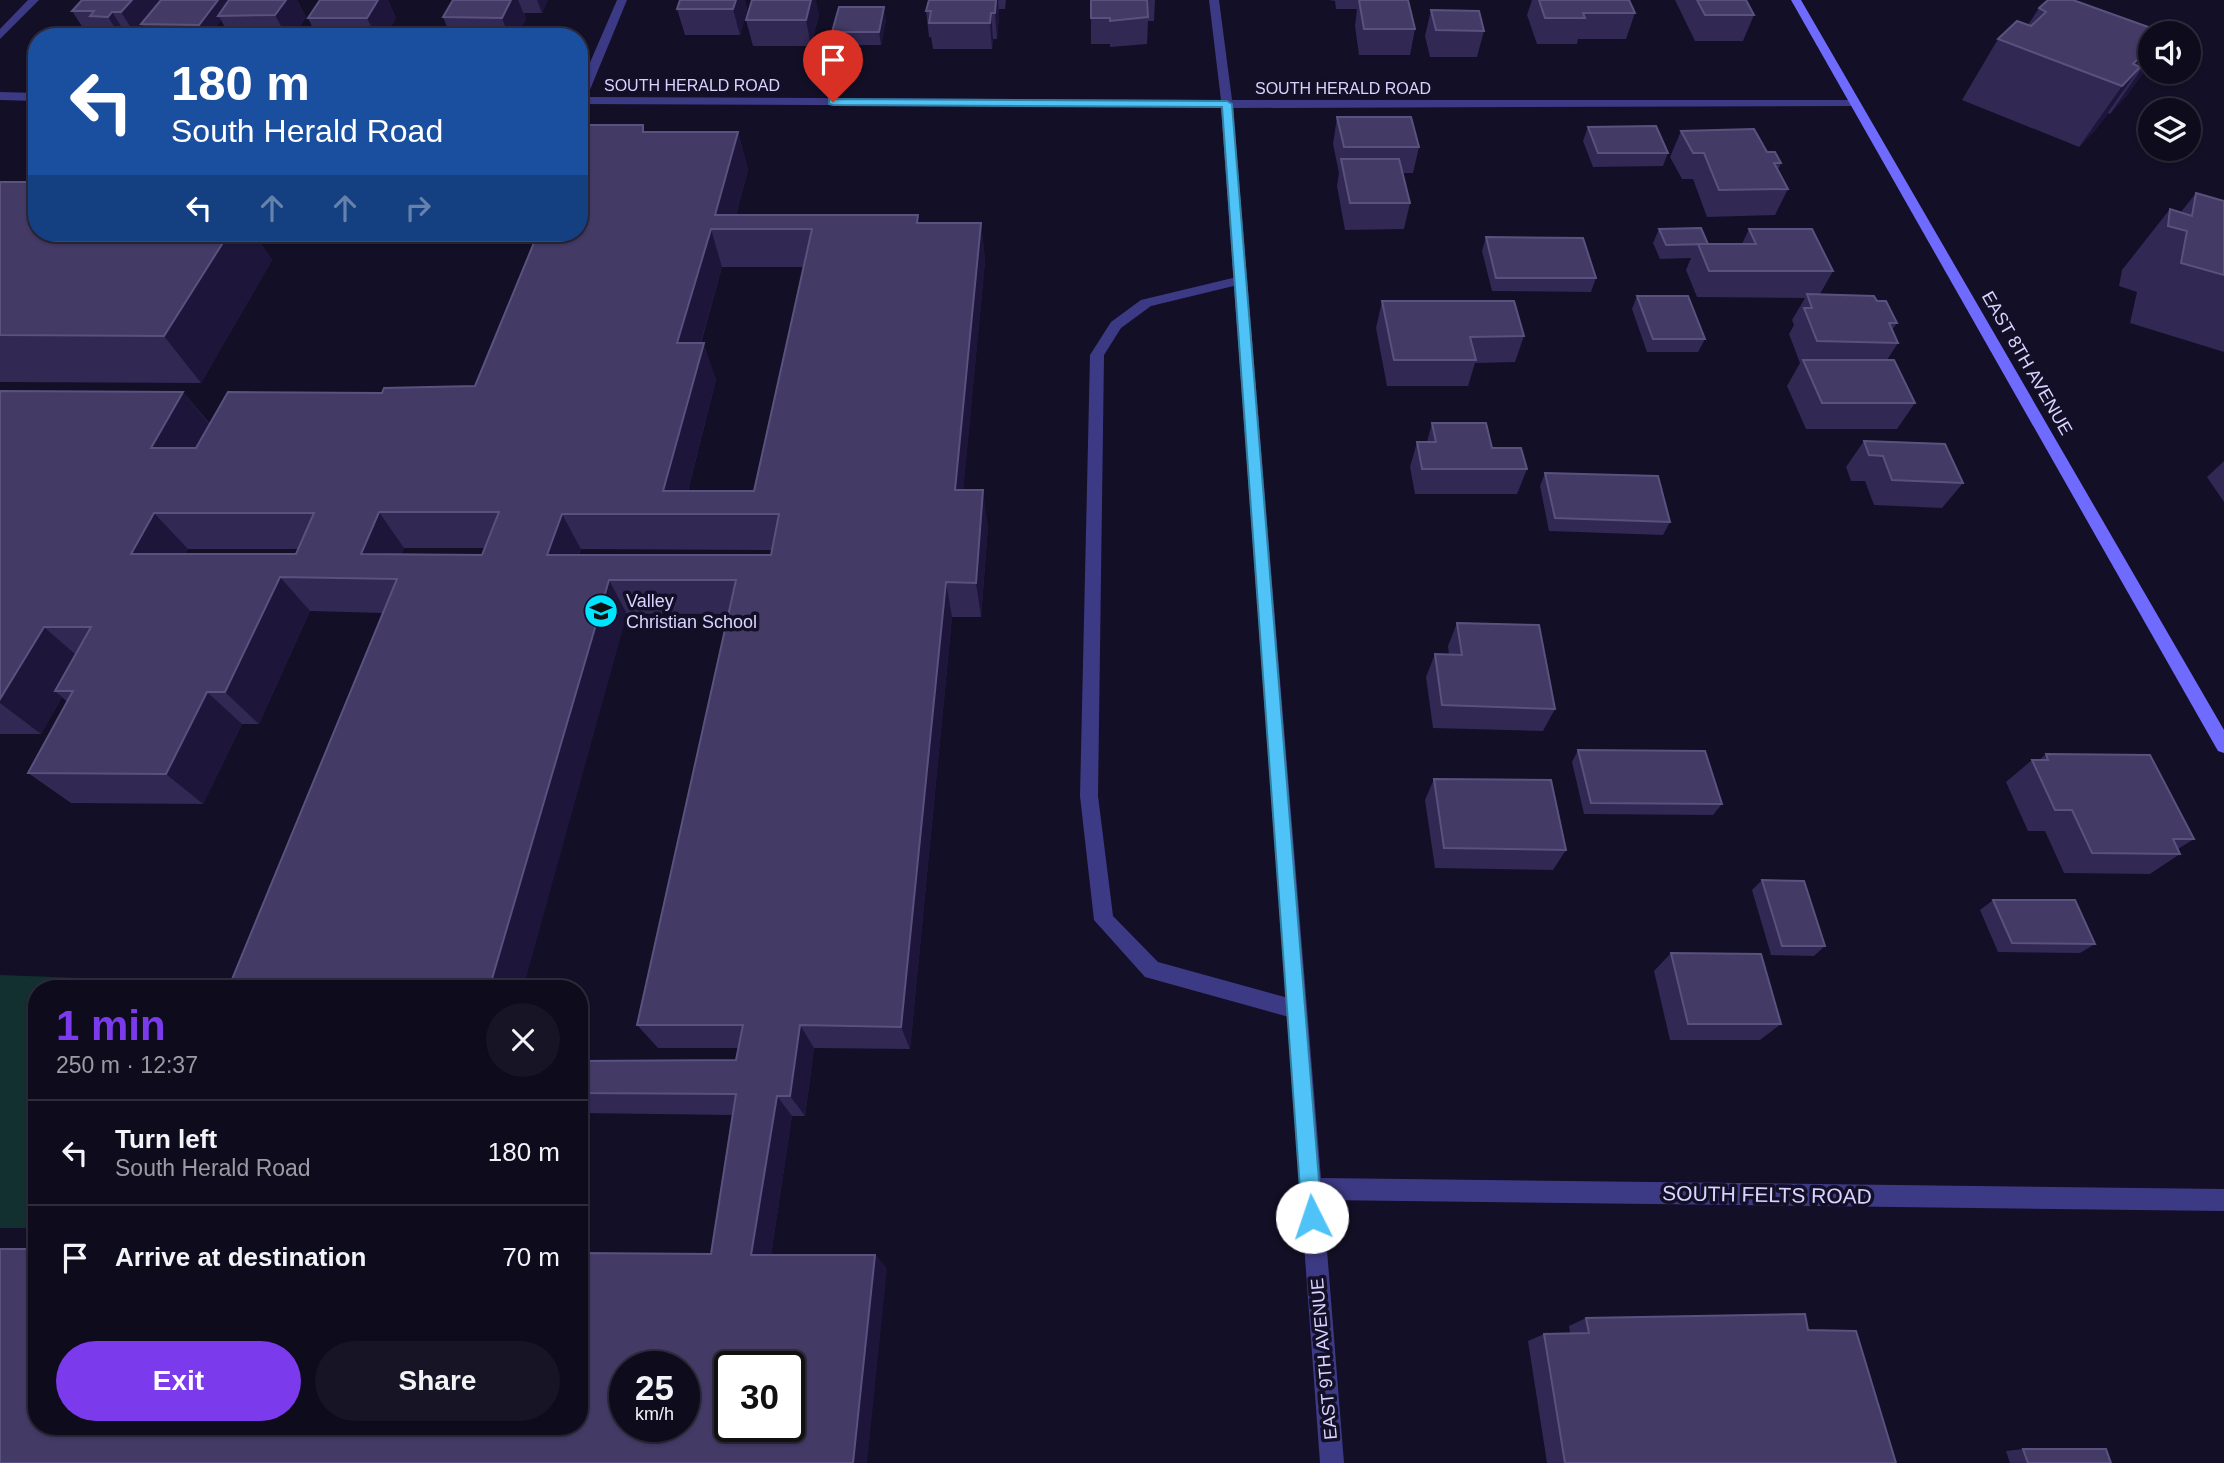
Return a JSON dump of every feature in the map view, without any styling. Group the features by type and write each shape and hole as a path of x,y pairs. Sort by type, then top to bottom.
{"street":[{"path":"0,36 34,0"},
{"path":"588,81 622,0"},
{"name":"EAST 9TH AVENUE","path":"1214,0 1227,104 1332,1463"},
{"name":"EAST 8TH AVENUE","path":"1796,0 2224,746"},
{"path":"0,96 28,97"},
{"name":"SOUTH HERALD ROAD","path":"588,100 1227,104 1855,102"},
{"path":"1241,280 1146,303 1116,325 1097,355 1090,796 1104,920 1152,970 1296,1009"},
{"name":"SOUTH FELTS ROAD","path":"1310,1189 2224,1200"}],"green space":[{"path":"0,975 134,980 28,980 28,1228 0,1228"}],"building":[{"path":"82,0 132,0 121,12 112,12 108,17 90,16 94,11 72,11"},
{"path":"161,0 218,0 199,25 141,24"},
{"path":"229,0 286,0 275,15 218,16"},
{"path":"320,0 378,0 367,18 308,18"},
{"path":"453,0 511,0 502,18 443,17"},
{"path":"680,0 736,0 733,9 677,9"},
{"path":"752,0 811,0 806,20 746,20"},
{"path":"929,0 996,0 995,13 991,13 990,23 929,23 931,11 926,11"},
{"path":"1091,0 1147,0 1148,17 1110,21 1110,18 1091,18"},
{"path":"1359,0 1408,0 1415,29 1364,29"},
{"path":"1539,0 1629,0 1635,13 1583,13 1585,18 1545,18"},
{"path":"1697,0 1746,0 1754,15 1705,15"},
{"path":"2048,0 2073,0 2138,23 2138,59 2133,64 2138,69 2122,86 1998,39 2017,21 2031,26 2046,12 2039,8"},
{"path":"839,7 884,7 879,32 832,32"},
{"path":"1431,10 1479,11 1484,31 1436,30"},
{"path":"1337,117 1411,117 1419,147 1344,147"},
{"path":"589,125 643,125 643,132 738,132 715,215 918,215 917,223 981,223 955,490 983,490 976,583 946,582 901,1027 800,1025 790,1096 777,1096 751,1255 875,1255 853,1463 0,1463 0,1249 28,1249 28,1435 588,1435 588,1253 711,1254 736,1094 588,1093 588,1061 736,1060 743,1025 637,1025 736,580 609,580 492,980 232,980 397,579 280,577 225,692 207,692 166,774 28,773 73,691 55,691 91,627 44,627 0,699 0,391 183,392 151,448 196,448 228,392 382,393 384,388 475,386 534,242 588,242","holes":["711,229 812,229 754,491 663,491 704,343 677,343","379,512 499,512 482,555 361,554","154,513 314,513 296,554 131,554","562,514 779,514 771,555 547,555"]},
{"path":"1656,126 1668,153 1598,153 1588,127"},
{"path":"1754,129 1767,152 1775,152 1781,163 1774,163 1788,189 1719,190 1704,153 1693,153 1681,131"},
{"path":"1341,159 1399,159 1410,203 1350,203"},
{"path":"0,182 28,182 28,242 223,242 164,336 0,335"},
{"path":"2196,193 2224,201 2224,275 2181,263 2187,231 2168,226 2170,209 2192,216"},
{"path":"1701,228 1708,244 1666,245 1659,229"},
{"path":"1749,229 1812,229 1833,271 1709,271 1698,244 1756,244"},
{"path":"1486,237 1583,238 1596,278 1496,278"},
{"path":"1807,294 1874,296 1877,301 1886,301 1897,323 1889,323 1898,343 1817,341 1804,308 1812,308"},
{"path":"1637,296 1688,296 1705,339 1653,339"},
{"path":"1382,301 1514,301 1524,336 1470,337 1476,360 1394,360"},
{"path":"1803,360 1894,360 1915,403 1822,403"},
{"path":"1432,423 1486,423 1492,448 1521,448 1527,469 1422,469 1417,442 1436,442"},
{"path":"1864,441 1945,444 1963,483 1892,480 1883,456 1869,455"},
{"path":"1545,473 1658,476 1670,522 1555,518"},
{"path":"1457,623 1539,625 1555,709 1442,705 1435,654 1462,655"},
{"path":"1578,750 1705,751 1722,804 1591,803"},
{"path":"2046,754 2150,755 2194,839 2173,839 2180,854 2092,853 2072,810 2055,810 2032,760 2048,760"},
{"path":"1434,779 1551,780 1566,850 1444,848"},
{"path":"1762,880 1804,881 1825,946 1782,946"},
{"path":"1993,900 2075,900 2095,944 2012,943"},
{"path":"1671,953 1761,954 1781,1024 1688,1024"},
{"path":"1805,1314 1808,1330 1856,1331 1896,1463 1565,1463 1544,1334 1589,1333 1586,1318"},
{"path":"2023,1449 2106,1449 2111,1463 2028,1463"}],"place":[{"name":"Valley Christian School","path":"601,611"}],"route":[{"path":"833,102 1227,104 1312,1217"}]}
